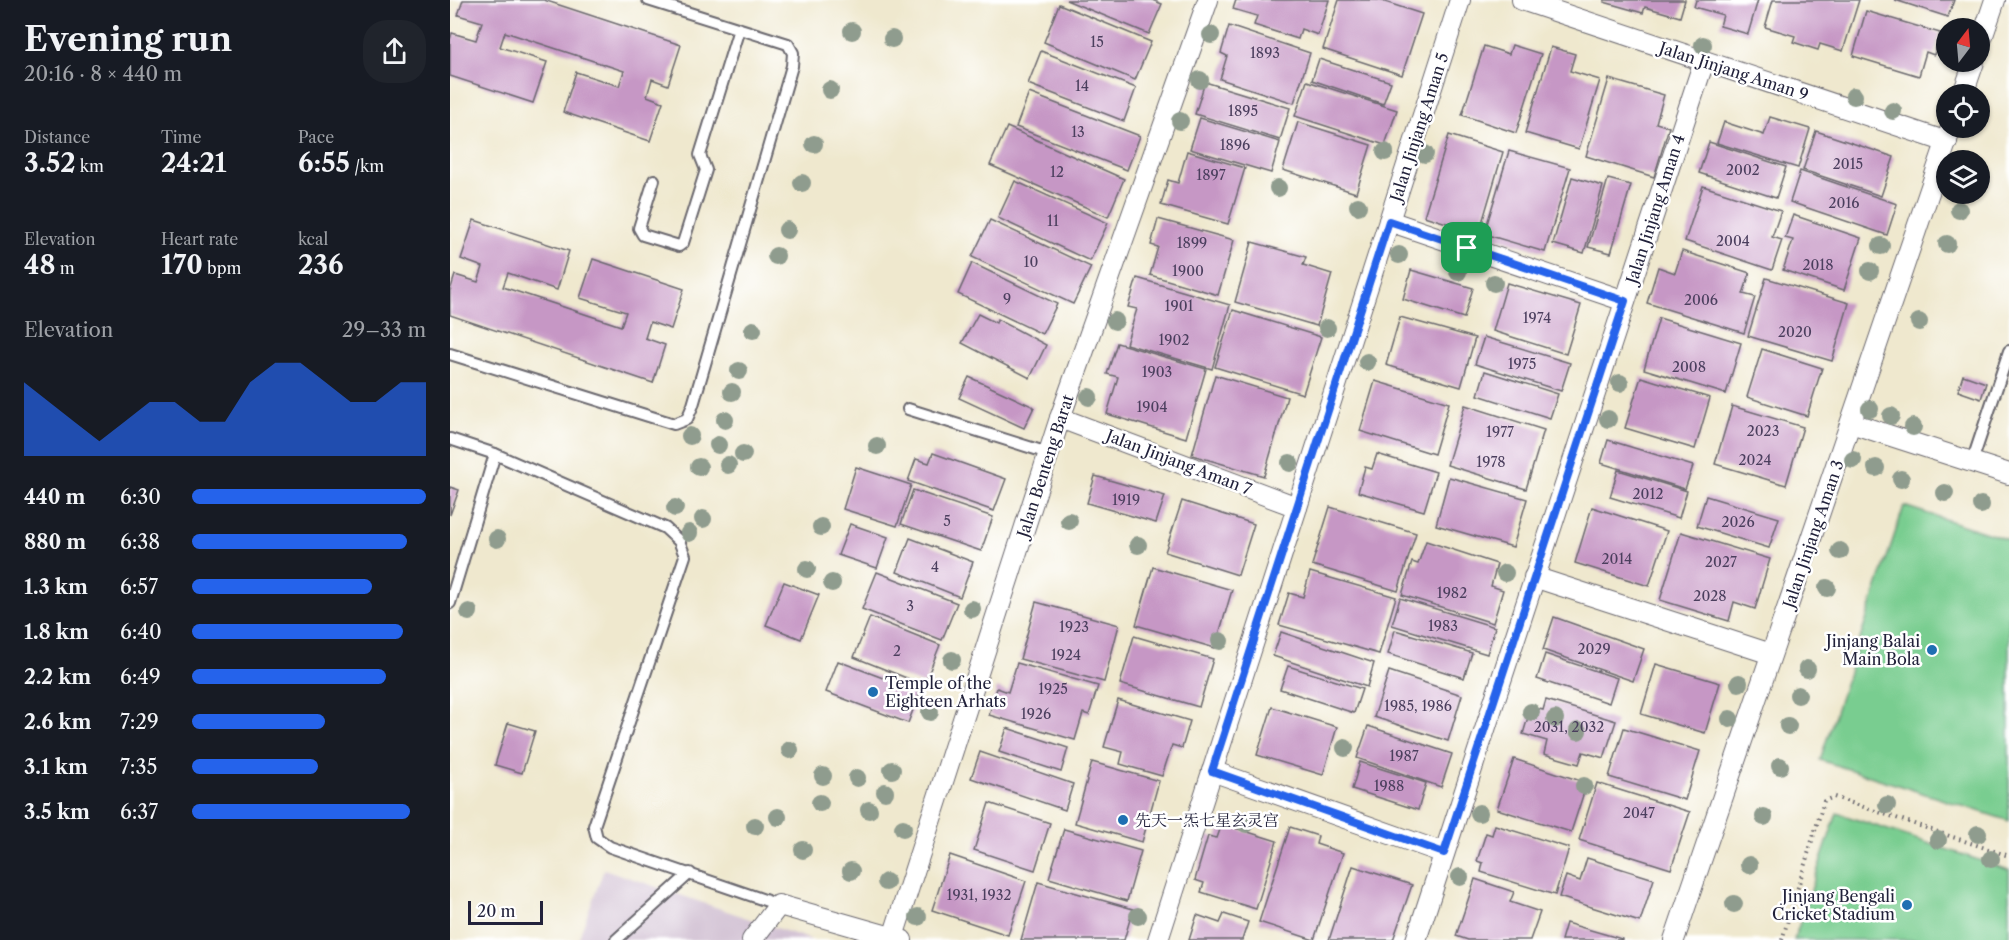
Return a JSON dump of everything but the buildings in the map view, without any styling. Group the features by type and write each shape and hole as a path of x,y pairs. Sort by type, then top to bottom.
{"street":[{"name":"Jalan Benteng Barat","path":"898,938 1048,453 1208,0"},
{"name":"Jalan Jinjang Aman 5","path":"1158,940 1460,0"},
{"name":"Jalan Jinjang Aman 9","path":"1521,0 1704,61 1936,131"},
{"path":"1989,18 1995,0"},
{"name":"Jalan Jinjang Aman 4","path":"1416,940 1704,61"},
{"name":"Jalan Jinjang Aman 3","path":"1674,940 1948,138"},
{"path":"1389,221 1625,301"},
{"name":"Jalan Jinjang Aman 7","path":"1060,418 1297,507"},
{"path":"1851,423 2009,474"},
{"path":"1534,577 1772,654"},
{"path":"1212,771 1444,853"},
{"path":"752,940 779,905 898,938"}],"lane":[{"path":"450,354 674,424 687,419 792,66 793,53 788,44 648,0"},
{"path":"654,180 639,228 640,232 643,235 679,246 683,243 706,170 700,155 739,28"},
{"path":"1972,462 2009,351"},
{"path":"908,409 1048,453"},
{"path":"450,440 495,454 665,528 679,541 685,556 594,826 597,838 610,847 779,905"},
{"path":"450,603 495,454"},
{"path":"616,940 690,873"}],"path":[{"path":"1782,940 1824,801 1829,798 1834,797 2009,856"}],"shaded area":[{"path":"604,869 812,940 578,940"}],"green space":[{"name":"Jinjang Balai Main Bola","path":"1904,506 2009,540 2009,821 1820,760"},
{"name":"Jinjang Bengali Cricket Stadium","path":"1837,813 2009,870 2009,940 1794,940"}],"place":[{"name":"Jinjang Balai Main Bola","path":"1932,650"},
{"name":"Temple of the Eighteen Arhats","path":"873,692"},
{"name":"先天一炁七星玄灵宫","path":"1123,820"},
{"name":"Jinjang Bengali Cricket Stadium","path":"1907,905"}],"route":[{"path":"1389,221 1467,248 1625,301 1444,853 1212,771 1389,221"}]}
